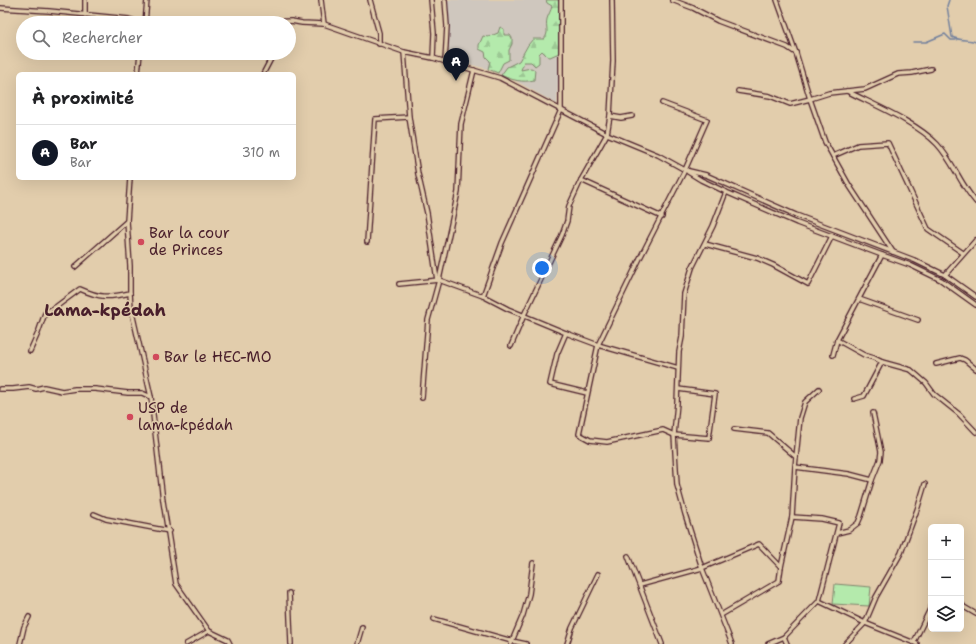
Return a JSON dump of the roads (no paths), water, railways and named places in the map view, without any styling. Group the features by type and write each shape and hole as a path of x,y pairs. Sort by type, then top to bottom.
{"street":[{"path":"85,0 85,15"},
{"path":"146,16 147,0"},
{"path":"321,0 324,24"},
{"path":"370,0 379,33 379,44"},
{"path":"431,0 434,33 433,58"},
{"path":"445,0 445,62"},
{"path":"483,296 502,243 562,110 561,0"},
{"path":"511,346 562,235 570,206 580,180 607,134 610,116 613,61 612,0"},
{"path":"672,0 693,8 718,21 786,47 796,53"},
{"path":"777,0 825,142 864,210 893,252"},
{"path":"0,8 96,16"},
{"path":"296,22 324,24 404,52 433,58 500,78 607,134 658,155 701,180 726,192 832,236 910,265 941,280 976,305"},
{"path":"404,52 409,117 418,174 428,213 438,280"},
{"path":"138,72 139,60"},
{"path":"264,72 270,60"},
{"path":"738,91 770,96 790,104 829,93 865,89 898,74 912,74 930,69"},
{"path":"422,398 428,320 458,192 461,124 474,70"},
{"path":"846,91 893,114 923,132 937,144 951,161 967,192 976,202"},
{"path":"662,103 707,120 685,170 598,345 579,434 590,440 607,442 663,430 674,435 709,438 714,394 678,389"},
{"path":"610,116 622,118 632,116"},
{"path":"367,242 375,119 409,117"},
{"path":"833,156 858,145 888,143 928,229 963,254"},
{"path":"685,170 706,175 796,215 914,260 945,275 976,297"},
{"path":"130,180 127,221 131,308 151,397 163,501 169,531 176,584 209,631 228,640 230,644"},
{"path":"580,180 662,217"},
{"path":"726,192 716,220 692,268 684,294 674,435 677,485 702,568 732,644"},
{"path":"75,268 127,221"},
{"path":"705,244 757,258 808,284 832,236"},
{"path":"945,275 976,240"},
{"path":"833,355 837,340 882,255"},
{"path":"399,284 438,280 483,296 566,333 598,345 678,368"},
{"path":"30,351 38,333 44,313 57,306 80,289 95,295 108,297 130,293"},
{"path":"859,299 918,320"},
{"path":"566,333 557,354 550,384 587,393"},
{"path":"837,340 860,353 882,362 911,370 926,383 934,394 959,414 976,432"},
{"path":"936,364 960,358 966,360 976,368"},
{"path":"854,399 864,396 882,362"},
{"path":"0,389 29,387 36,389 44,387 62,391 75,389 95,389 142,393 151,397"},
{"path":"721,615 779,581 792,517 800,418 806,402 819,389"},
{"path":"837,533 849,530 858,523 880,460 882,452 873,413"},
{"path":"734,429 768,433 796,458"},
{"path":"795,467 849,474 872,480"},
{"path":"845,644 865,623 876,597 901,553 925,484"},
{"path":"94,514 106,519 169,531"},
{"path":"768,644 784,638 819,601 839,523 822,519 792,517"},
{"path":"640,585 702,568 759,544 781,567"},
{"path":"628,556 662,644"},
{"path":"511,642 523,615 529,594 533,563"},
{"path":"567,644 572,628 598,574"},
{"path":"289,593 291,644"},
{"path":"819,601 865,623 916,643 928,614"},
{"path":"964,607 976,614"},
{"path":"20,644 24,627 29,617"},
{"path":"434,619 511,642 526,644"},
{"path":"357,644 362,627"},
{"path":"186,644 209,631"},
{"path":"784,638 787,644"}],"waterway":[{"path":"949,0 947,6 952,37 976,42"},
{"path":"913,42 926,42 945,34 951,40 956,40"}],"place":[{"name":"Bar","path":"456,81"},
{"name":"Bar la cour de Princes","path":"141,242"},
{"name":"Bar le HEC-MO","path":"156,357"},
{"name":"USP de lama-kpédah","path":"130,417"}],"district":[{"name":"Lama-kpédah","path":"105,310"}]}
